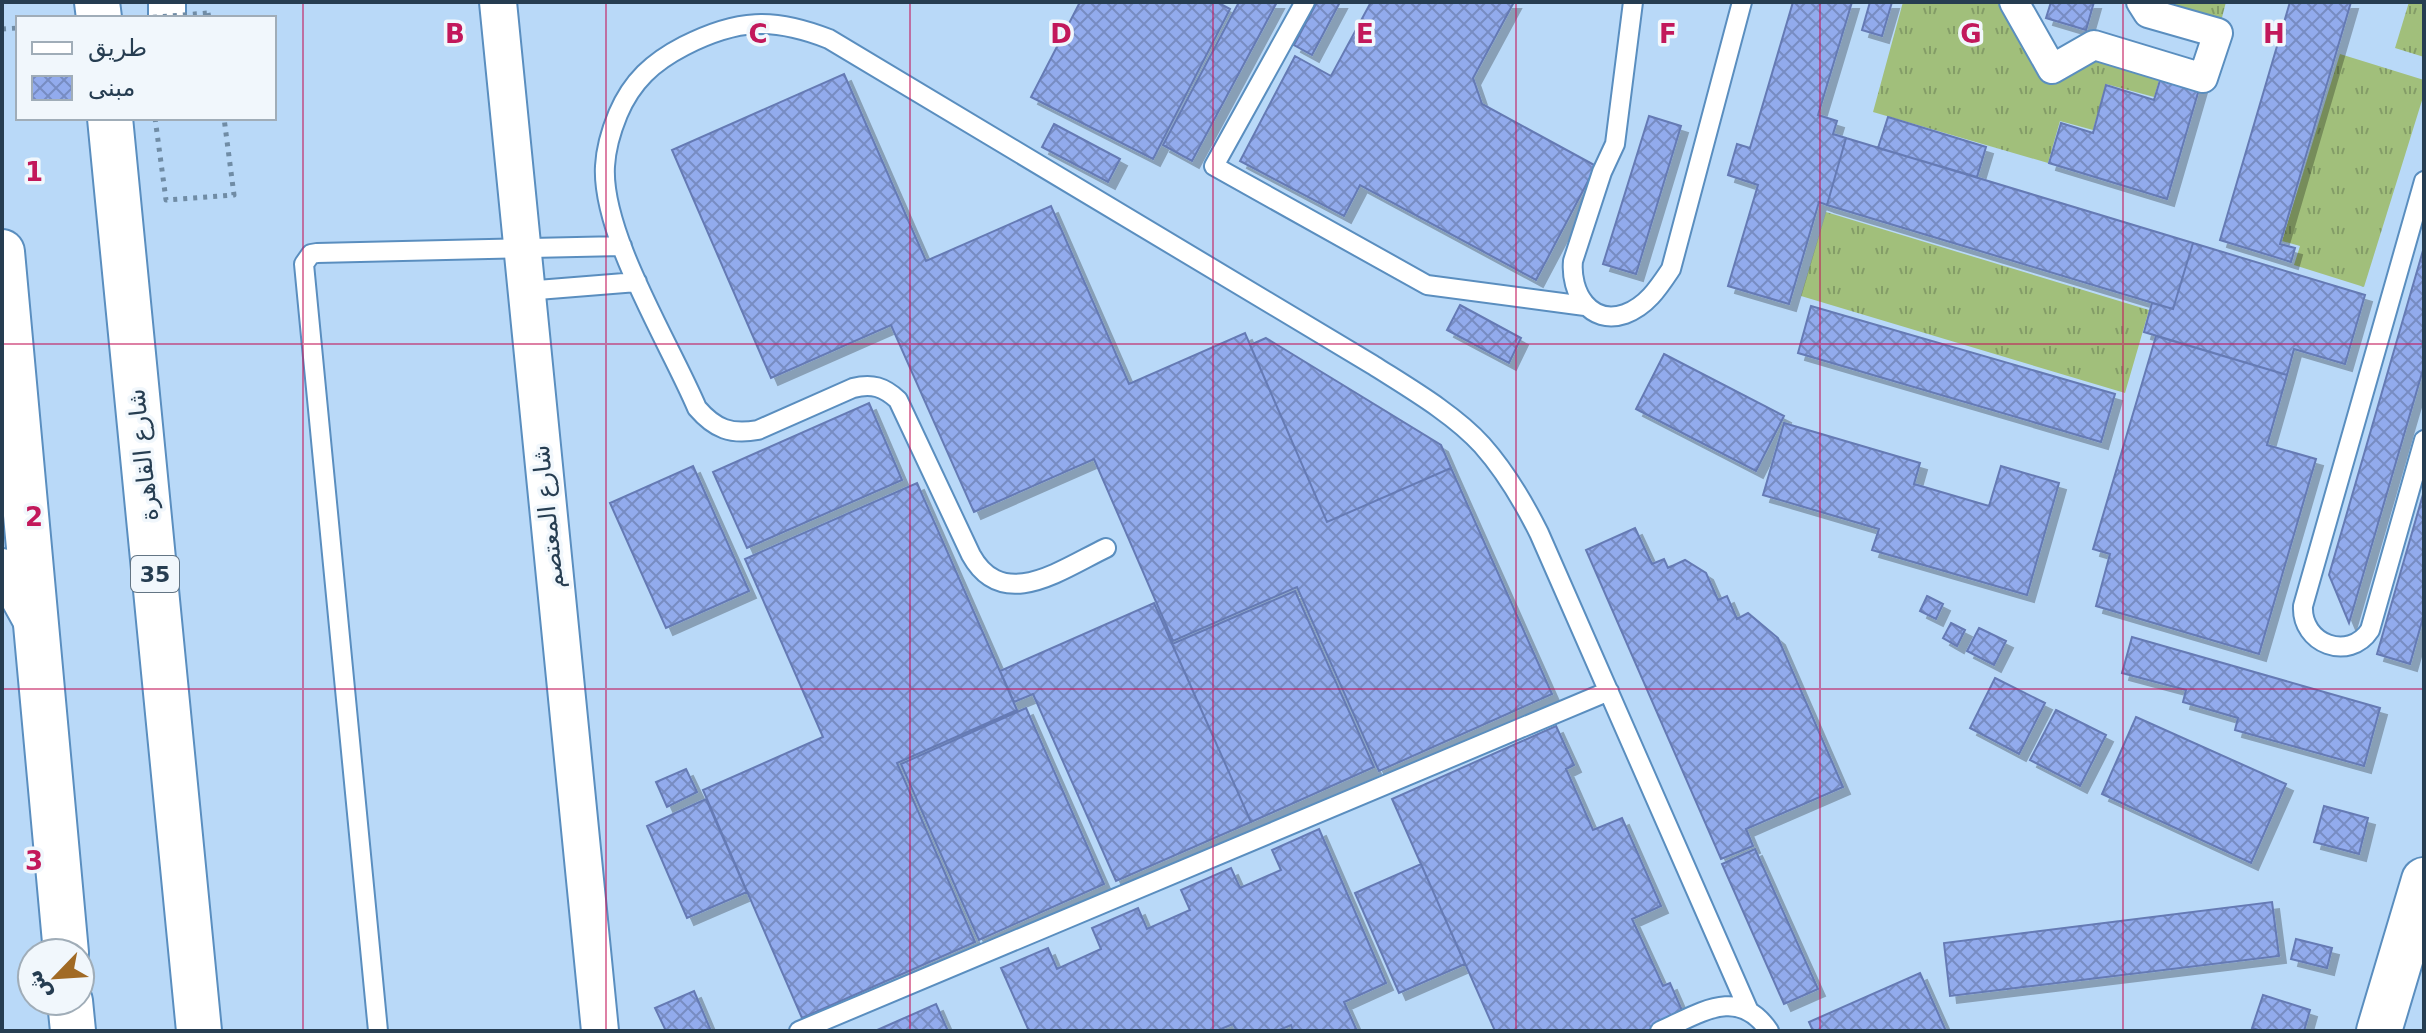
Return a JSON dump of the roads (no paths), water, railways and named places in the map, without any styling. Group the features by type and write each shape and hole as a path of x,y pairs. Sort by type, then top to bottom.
{"main road":[{"name":"شارع القاهرة","path":"119,129 199,1031"},
{"path":"2,252 65,937"},
{"path":"2379,1031 2424,880"}],"street":[{"name":"شارع المعتصم","path":"498,2 600,1031"},
{"path":"2014,2 2052,69 2094,45 2203,78 2218,33 2148,13 2141,2"},
{"path":"2,567 36,630"}],"lane":[{"path":"1305,2 1214,166 1427,285 1585,306 1610,316 1626,313 1643,303 1658,290 1671,269 1742,2"},
{"path":"1585,306 1576,293 1571,277 1573,261 1602,172 1615,144 1633,2"},
{"path":"1106,548 1022,585 1006,585 991,579 978,569 898,400 878,386 853,388 758,430 741,433 723,430 708,421 697,408 637,282 622,246 606,190 608,138 621,107 640,75 660,58 690,43 724,30 761,22 803,29 829,39 1373,365 1426,399 1480,442 1507,476 1539,533 1748,1009 1760,1018 1769,1031"},
{"path":"2424,181 2303,606 2304,625 2310,635 2345,648 2354,646 2370,630 2424,440"},
{"path":"378,1031 304,264 311,254 317,253 622,246"},
{"path":"525,291 637,282"},
{"path":"799,1031 1609,691"},
{"path":"1660,1031 1719,1006 1748,1009"}]}
